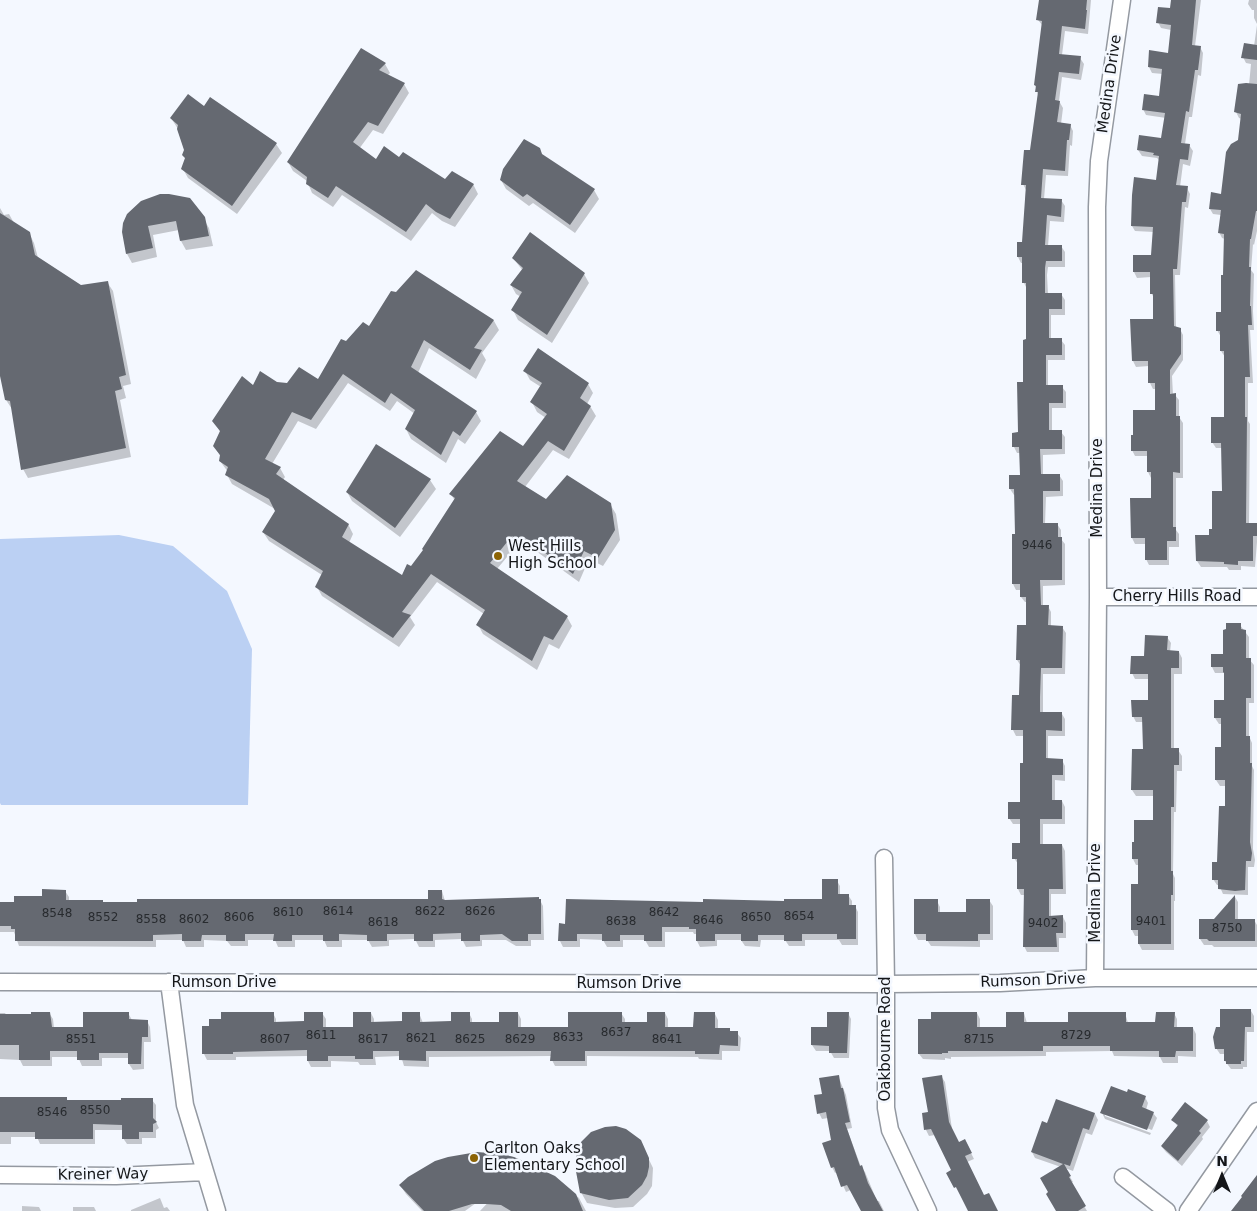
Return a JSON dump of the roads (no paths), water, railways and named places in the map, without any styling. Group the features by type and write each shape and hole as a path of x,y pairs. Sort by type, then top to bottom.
{"street":[{"name":"Medina Drive","path":"1095,978 1098,597 1097,207 1099,161 1122,0"},
{"name":"Cherry Hills Road","path":"1098,597 1257,597"},
{"name":"Oakbourne Road","path":"884,858 886,1108 890,1130 928,1211"},
{"name":"Rumson Drive","path":"0,982 886,984 1000,983 1095,978 1257,978"},
{"path":"169,982 185,1105 218,1211"},
{"path":"1188,1211 1257,1111"},
{"name":"Kreiner Way","path":"0,1176 116,1176 205,1172"},
{"path":"1122,1177 1167,1211"}],"place":[{"name":"West Hills High School","path":"498,556"},
{"name":"Carlton Oaks Elementary School","path":"474,1158"}]}
